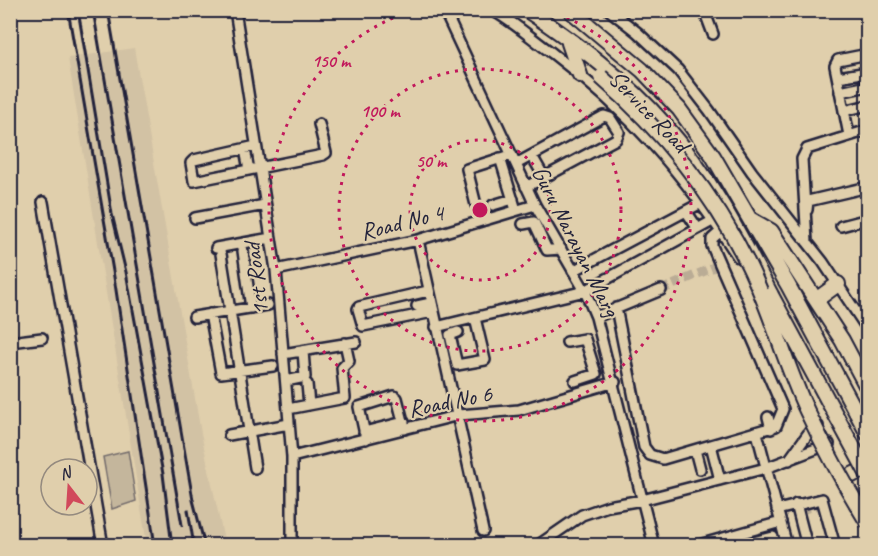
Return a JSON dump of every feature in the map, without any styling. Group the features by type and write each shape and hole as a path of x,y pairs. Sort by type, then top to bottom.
{"highway":[{"path":"527,10 627,86 666,125 735,226 867,475"},
{"path":"570,10 615,46 679,109 713,156 867,434"},
{"path":"568,41 580,75"},
{"path":"594,60 596,70 601,77 632,103 666,141 718,214 748,265 807,410 867,523"},
{"path":"748,218 771,231 842,340 867,389"},
{"path":"735,226 746,270 771,329 867,518"},
{"path":"816,300 838,284"},
{"path":"848,477 867,467"}],"street":[{"name":"1st Road","path":"235,10 276,270 292,458 292,546"},
{"name":"Guru Narayan Marg","path":"444,10 526,187 585,291 596,317 615,382 654,546"},
{"name":"Service Road","path":"492,10 580,75 644,132 714,220 746,270"},
{"path":"609,10 678,70 710,110 752,172 838,284 867,330"},
{"path":"704,10 713,34"},
{"path":"849,135 835,66 838,60 867,54"},
{"path":"838,77 867,72"},
{"path":"840,92 867,86"},
{"path":"844,111 867,105"},
{"path":"516,164 604,116 610,118 619,132 616,139 526,187"},
{"path":"256,147 195,160 191,163 193,180 195,182 323,156 326,153 319,124"},
{"path":"807,242 802,159 807,149 867,130"},
{"path":"245,149 249,170"},
{"path":"476,205 467,169 511,155"},
{"path":"532,156 544,177"},
{"path":"500,158 516,210"},
{"path":"805,211 808,210 808,201 867,187"},
{"path":"493,205 513,199"},
{"path":"43,202 103,546"},
{"path":"573,271 701,203"},
{"path":"195,218 266,205"},
{"name":"Road No 4","path":"276,270 418,240 535,205"},
{"path":"686,211 698,229"},
{"path":"841,226 867,219"},
{"path":"436,327 585,291 714,220"},
{"path":"523,224 533,222 547,250 561,249"},
{"path":"616,308 646,451 656,458 663,459 771,429 782,419 783,410 716,266 711,241 721,231"},
{"path":"541,238 552,235"},
{"path":"255,468 218,251 271,238"},
{"path":"418,240 436,327 459,415 483,531"},
{"path":"243,251 251,308"},
{"path":"596,317 661,290"},
{"path":"428,291 358,308 361,323 363,326 393,321 432,308"},
{"path":"388,300 393,321"},
{"path":"194,317 268,305"},
{"path":"417,306 432,308"},
{"path":"210,314 219,371 239,371 273,366"},
{"path":"446,366 457,363 465,365 485,360 476,318"},
{"path":"436,327 454,333 457,363"},
{"path":"10,342 42,338"},
{"path":"567,342 585,339 596,376 574,379 578,393"},
{"path":"284,354 356,342"},
{"path":"288,409 346,396 342,368 348,363 345,344"},
{"path":"286,381 305,378 303,351"},
{"path":"591,360 607,356"},
{"name":"Road No 6","path":"292,458 404,426 459,415 519,410 615,382"},
{"path":"307,384 309,405"},
{"path":"365,436 359,406 394,396 397,398 404,426"},
{"path":"768,417 771,429"},
{"path":"229,435 290,424"},
{"path":"789,460 810,431 819,425"},
{"path":"757,433 787,546"},
{"path":"537,546 582,515 608,506 642,500 766,468 829,444"},
{"path":"711,445 720,480"},
{"path":"695,450 700,469"},
{"path":"777,510 798,508 819,498 823,503 835,546"},
{"path":"798,508 807,546"},
{"path":"696,546 781,522"},
{"path":"739,534 742,545 773,537 777,546"}],"shaded area":[{"path":"134,48 201,433 225,545 147,545 68,58"},
{"path":"128,451 136,501 112,509 103,457"}],"tunnel":[{"path":"661,290 714,267"},
{"path":"801,510 822,504"}],"railway":[{"path":"68,10 114,277 155,546"},
{"path":"78,10 112,214 126,272 163,474 172,546"},
{"path":"93,10 182,525"},
{"path":"108,10 193,500 205,546"},
{"path":"188,510 194,546"}]}
